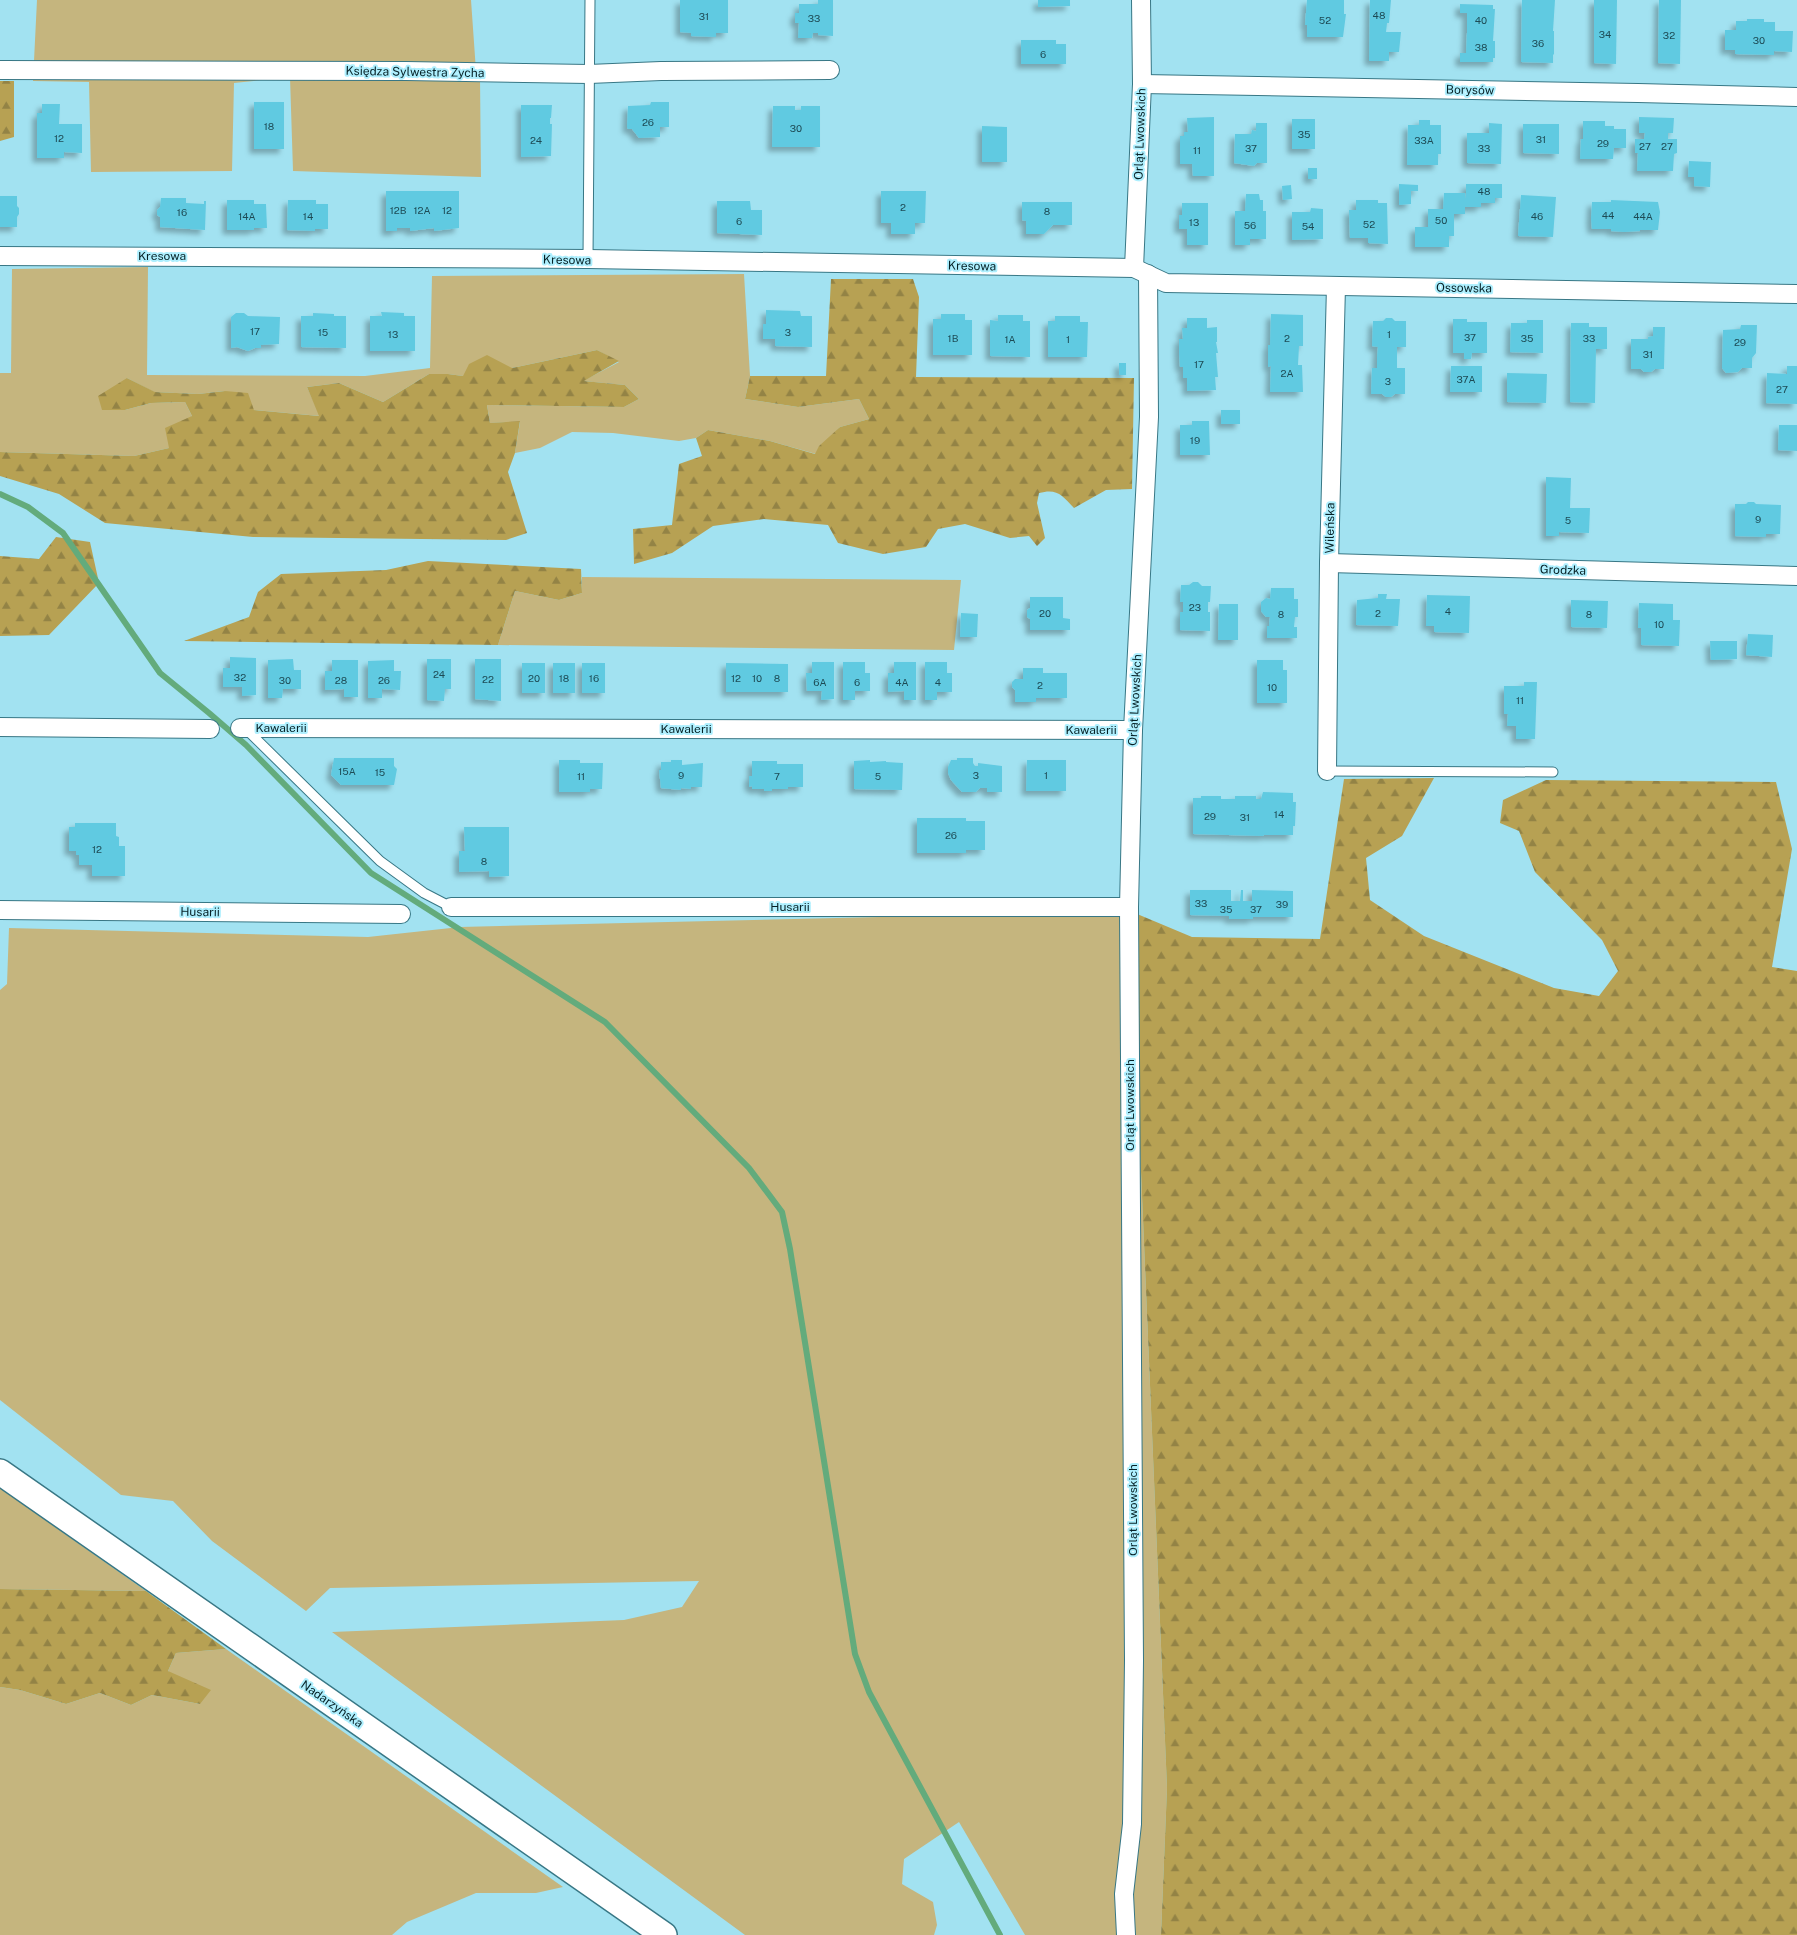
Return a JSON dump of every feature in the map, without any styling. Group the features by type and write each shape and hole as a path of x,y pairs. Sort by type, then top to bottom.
{"main road":[{"name":"Nadarzyńska","path":"0,1472 664,1935"}],"street":[{"name":"Orląt Lwowskich","path":"1126,1935 1124,1894 1132,1824 1134,1660 1129,908 1133,730 1149,417 1141,271 1141,0"},
{"name":"Księdza Sylwestra Zycha","path":"0,70 396,71 589,74 661,71 830,70"},
{"name":"Borysów","path":"1142,84 1638,92 1797,97"},
{"name":"Kresowa","path":"0,256 588,259 601,261 1141,271"},
{"name":"Ossowska","path":"1141,271 1166,283 1797,294"},
{"name":"Wileńska","path":"1328,771 1329,563 1336,286"},
{"name":"Grodzka","path":"1329,563 1797,576"},
{"path":"0,727 210,729"},
{"name":"Kawalerii","path":"242,728 1133,730"},
{"name":"Husarii","path":"451,907 1129,908"},
{"name":"Husarii","path":"0,910 401,914"}],"lane":[{"path":"588,259 590,0"},
{"path":"242,728 380,860 424,893 451,907"},
{"path":"1328,771 1553,772"}],"shaded area":[{"path":"37,0 471,0 476,71 480,78 481,177 293,171 290,77 234,83 232,171 91,172 89,82 33,81"},
{"path":"148,267 147,375 365,376 430,368 432,276 744,274 750,376 745,399 798,407 859,399 869,419 840,427 816,454 770,441 708,430 696,438 679,441 613,433 572,432 540,448 515,453 520,422 490,423 487,405 624,407 639,399 625,385 583,381 619,362 597,350 463,376 429,374 383,402 339,383 307,387 320,416 254,410 225,391 198,394 154,392 127,378 125,410 151,403 185,402 192,416 169,448 134,456 0,452 0,373 11,373 12,269"},
{"path":"582,577 961,580 954,650 498,645 515,591 559,600 582,593"},
{"path":"1130,911 1167,1788 1161,1935 1025,1935 959,1822 904,1859 902,1884 933,1902 937,1925 934,1935 745,1935 332,1632 624,1620 682,1607 699,1581 330,1588 306,1611 212,1541 173,1501 121,1495 0,1400 0,990 7,984 9,928 368,937 460,927"},
{"path":"0,1488 146,1591 0,1589"},
{"path":"226,1649 563,1887 536,1893 476,1893 407,1922 392,1935 0,1935 0,1687 20,1690 66,1704 100,1693 131,1705 152,1695 200,1704 168,1671 176,1653"}],"green space":[{"path":"0,81 14,81 14,137 0,141"},
{"path":"831,279 913,279 919,297 916,377 1134,378 1132,489 1106,490 1074,508 1066,499 1055,492 1039,493 1037,503 1045,538 1037,546 1029,536 1010,538 965,524 938,529 926,547 883,554 838,543 828,525 764,519 713,526 672,553 634,564 633,529 672,525 679,464 702,456 696,438 708,430 770,441 815,454 819,446 840,427 869,419 859,399 798,407 745,399 750,376 826,376"},
{"path":"597,350 619,361 584,381 625,385 639,399 624,407 487,405 490,423 520,421 515,453 508,472 527,533 506,540 253,537 105,523 59,494 0,476 0,452 134,456 169,448 165,428 192,416 185,402 151,403 125,410 102,410 98,396 127,378 155,392 198,394 225,391 248,393 254,410 319,416 307,387 339,383 383,402 429,374 463,376 469,364 487,355 512,368"},
{"path":"56,537 90,542 99,583 49,635 0,636 0,556 39,559"},
{"path":"428,561 581,569 582,593 559,600 515,591 498,645 184,641 249,617 258,592 281,574 386,570"},
{"path":"1434,778 1402,836 1366,858 1370,900 1424,936 1554,988 1599,996 1618,971 1602,940 1535,872 1519,831 1500,823 1503,800 1546,780 1776,782 1792,849 1772,967 1797,971 1797,1935 1161,1935 1167,1788 1130,911 1192,937 1320,939 1344,779"},
{"path":"0,1589 146,1591 226,1649 176,1653 168,1671 211,1690 200,1704 152,1695 131,1705 100,1693 66,1704 20,1690 0,1687"}],"building":[{"path":"680,0 728,0 728,33 716,33 716,37 691,36 691,33 680,32"},
{"path":"818,0 833,0 833,36 813,33 812,38 798,38 799,23 795,23 795,13 799,13 799,4 818,4"},
{"path":"1038,0 1070,0 1070,6 1038,7"},
{"path":"1307,0 1344,0 1344,14 1346,14 1343,37 1307,37 1307,25 1305,25"},
{"path":"1370,0 1391,0 1389,23 1387,23 1386,32 1401,32 1399,52 1389,52 1389,61 1369,61"},
{"path":"1522,0 1555,0 1553,63 1521,62"},
{"path":"1594,0 1617,0 1616,64 1594,63"},
{"path":"1659,0 1681,0 1680,64 1658,63"},
{"path":"1460,4 1493,5 1493,9 1495,9 1493,41 1495,41 1495,58 1493,58 1493,62 1460,62 1460,53 1466,53 1467,13 1460,13"},
{"path":"1747,19 1764,19 1764,22 1775,22 1775,31 1793,31 1792,52 1774,51 1774,55 1735,54 1735,50 1725,50 1725,30 1736,30 1736,21 1747,21"},
{"path":"1021,40 1056,40 1056,44 1066,44 1066,64 1021,64"},
{"path":"254,102 284,102 284,149 254,149"},
{"path":"651,102 669,102 669,127 660,127 660,137 639,138 632,129 627,127 628,106 650,105"},
{"path":"42,104 60,104 59,124 82,124 82,153 64,152 64,158 37,158 37,113 42,113"},
{"path":"521,105 552,105 550,118 550,124 552,124 551,156 521,157"},
{"path":"773,106 795,106 795,110 801,110 801,106 820,106 820,147 772,147"},
{"path":"1214,117 1214,176 1193,176 1192,164 1180,164 1180,136 1184,136 1184,132 1188,132 1187,118"},
{"path":"1639,117 1674,118 1673,133 1668,133 1668,139 1677,139 1677,153 1674,154 1673,171 1637,171 1638,153 1635,153 1635,139 1644,139 1645,133 1639,133"},
{"path":"1292,119 1315,119 1315,149 1292,149"},
{"path":"1419,120 1430,120 1430,125 1441,125 1441,154 1438,154 1438,165 1407,165 1408,125 1419,125"},
{"path":"1583,121 1605,121 1605,126 1614,126 1614,129 1626,129 1626,148 1614,148 1613,159 1580,159"},
{"path":"1256,123 1267,123 1267,163 1257,163 1254,166 1234,163 1235,134 1251,134 1252,130 1256,131"},
{"path":"1489,123 1502,124 1501,164 1467,163 1467,133 1489,133"},
{"path":"1523,124 1559,124 1559,154 1523,153"},
{"path":"982,126 1007,127 1007,162 982,162"},
{"path":"1689,161 1711,162 1710,187 1694,186 1694,177 1688,177"},
{"path":"1308,168 1317,168 1317,179 1308,179"},
{"path":"1399,184 1418,185 1418,191 1411,191 1411,204 1399,205"},
{"path":"1466,184 1502,184 1502,198 1495,198 1495,203 1481,203 1481,207 1465,207 1465,214 1454,214 1454,236 1449,236 1449,247 1415,247 1415,227 1428,227 1428,209 1443,209 1444,193 1465,193 1466,199"},
{"path":"1291,185 1292,199 1283,200 1282,186"},
{"path":"386,191 459,191 459,228 434,231 434,228 410,231 410,228 397,228 397,231 386,231"},
{"path":"881,191 926,191 925,223 915,223 915,234 891,234 891,223 881,223"},
{"path":"1246,194 1259,194 1260,200 1263,200 1263,211 1266,211 1266,239 1250,239 1250,245 1235,245 1235,211 1245,211"},
{"path":"1521,195 1556,197 1553,237 1518,236"},
{"path":"0,196 17,196 19,214 17,217 17,227 0,227"},
{"path":"161,198 186,198 186,203 204,204 204,201 206,201 205,230 160,227 160,217 157,215 157,210 160,207"},
{"path":"227,200 254,200 254,204 266,204 267,228 227,230"},
{"path":"288,200 316,200 316,204 328,204 328,229 315,229 315,231 287,230"},
{"path":"1356,200 1378,200 1378,203 1387,203 1388,244 1368,243 1368,238 1350,238 1349,210 1356,210"},
{"path":"1611,200 1658,202 1660,212 1658,230 1624,232 1611,231 1611,229 1592,229 1592,202 1611,202"},
{"path":"717,201 750,201 751,210 762,210 762,235 717,233"},
{"path":"1022,202 1072,202 1072,225 1053,225 1044,234 1026,234 1026,221 1022,220"},
{"path":"1182,203 1208,203 1208,245 1187,245 1187,229 1179,229 1179,215 1182,215"},
{"path":"1311,208 1323,209 1323,239 1292,240 1292,212 1310,212"},
{"path":"766,310 800,311 801,316 812,316 812,347 775,346 775,339 763,339 763,324 766,324"},
{"path":"381,312 404,313 404,316 415,316 415,351 370,351 370,316 382,316"},
{"path":"236,313 244,313 248,316 280,317 279,344 261,345 261,348 248,351 237,347 231,348 231,317"},
{"path":"313,313 346,316 346,348 301,347 301,316 313,316"},
{"path":"941,314 965,314 965,320 972,320 972,355 933,355 933,319 941,319"},
{"path":"1271,314 1303,315 1303,346 1299,346 1298,365 1302,365 1303,392 1270,392 1271,366 1268,367 1268,345 1270,345"},
{"path":"998,315 1023,315 1023,321 1030,321 1030,357 990,356 990,320 998,321"},
{"path":"1055,316 1080,316 1080,322 1088,322 1087,357 1048,357 1048,321 1055,321"},
{"path":"1187,318 1207,318 1207,328 1217,327 1216,342 1218,353 1216,353 1218,377 1215,377 1216,390 1187,391 1187,378 1183,378 1183,367 1180,367 1179,339 1183,339 1182,328 1187,328"},
{"path":"1386,318 1392,318 1395,321 1406,321 1406,347 1397,347 1397,368 1405,368 1405,394 1395,394 1391,397 1386,397 1382,394 1371,394 1372,368 1377,368 1378,347 1372,346 1373,321 1383,321"},
{"path":"1453,319 1467,319 1467,322 1487,322 1487,353 1472,353 1471,359 1464,359 1464,353 1453,353"},
{"path":"1527,320 1543,320 1543,353 1510,352 1511,323 1527,323"},
{"path":"1571,323 1589,323 1589,327 1607,327 1607,349 1596,349 1595,403 1570,402"},
{"path":"1741,325 1757,325 1756,353 1752,358 1752,368 1742,368 1738,372 1726,373 1722,368 1723,330 1740,329"},
{"path":"1653,327 1665,327 1664,369 1644,372 1641,369 1631,369 1631,339 1648,339 1648,337 1653,336"},
{"path":"1119,363 1126,363 1126,375 1119,375"},
{"path":"1451,366 1482,366 1482,392 1450,392"},
{"path":"1787,366 1797,366 1797,404 1766,403 1767,373 1787,374"},
{"path":"1507,373 1547,374 1546,403 1507,402"},
{"path":"1221,410 1240,410 1240,424 1221,424"},
{"path":"1192,421 1209,421 1210,455 1180,455 1180,425 1192,425"},
{"path":"1779,425 1797,425 1797,451 1778,450"},
{"path":"1546,477 1571,478 1570,508 1590,508 1589,533 1559,532 1559,536 1546,536"},
{"path":"1748,502 1781,505 1780,534 1766,534 1766,537 1735,536 1735,504 1746,504"},
{"path":"1193,582 1198,582 1202,586 1211,586 1210,602 1208,602 1210,631 1180,630 1180,612 1183,612 1183,602 1180,602 1181,585 1189,585"},
{"path":"1271,588 1294,588 1294,599 1298,599 1298,617 1295,617 1294,627 1297,627 1297,638 1267,638 1267,626 1269,626 1270,617 1266,617 1261,611 1261,602 1266,598 1270,599"},
{"path":"1378,594 1387,594 1386,599 1400,599 1398,626 1356,625 1357,600 1378,598"},
{"path":"1427,595 1470,596 1469,633 1434,632 1434,626 1426,626"},
{"path":"1030,597 1063,597 1063,618 1070,619 1070,630 1030,630 1030,619 1027,617 1027,610 1030,608"},
{"path":"1571,600 1608,601 1607,628 1571,627"},
{"path":"1639,603 1673,604 1673,620 1680,620 1679,646 1641,645 1641,628 1638,628"},
{"path":"1219,604 1238,604 1238,640 1218,640"},
{"path":"961,613 978,614 977,637 960,637"},
{"path":"1748,634 1773,635 1772,657 1746,655"},
{"path":"1710,641 1737,641 1737,659 1711,660"},
{"path":"230,657 256,658 256,695 242,696 242,687 223,687 223,668 230,668"},
{"path":"293,659 294,670 301,670 301,689 283,689 282,698 268,698 268,660"},
{"path":"427,659 451,659 451,689 445,689 444,701 427,700"},
{"path":"475,659 501,659 501,701 475,699"},
{"path":"332,660 358,660 358,697 344,697 344,689 325,690 325,671 332,671"},
{"path":"394,660 394,671 401,671 400,690 382,689 382,698 368,698 368,661"},
{"path":"1257,660 1283,660 1283,670 1287,670 1287,703 1257,703"},
{"path":"812,662 834,662 834,699 821,700 822,691 807,691 806,673 812,673"},
{"path":"843,662 865,662 865,673 870,673 870,691 855,691 855,700 843,700"},
{"path":"894,662 916,662 916,700 904,700 904,691 888,692 888,673 894,673"},
{"path":"925,662 947,662 947,673 952,673 952,692 937,692 937,700 925,700"},
{"path":"522,663 545,663 545,693 522,693"},
{"path":"553,663 575,663 575,693 553,693"},
{"path":"582,663 605,663 605,693 582,693"},
{"path":"726,663 788,664 788,692 726,692"},
{"path":"1023,668 1043,668 1043,673 1067,673 1067,698 1036,698 1036,702 1015,702 1015,690 1012,687 1012,682 1015,679 1023,679"},
{"path":"1524,682 1537,682 1535,739 1516,739 1516,726 1507,726 1508,714 1504,714 1504,686 1524,686"},
{"path":"334,758 394,758 394,766 397,769 394,785 341,785 331,775"},
{"path":"957,758 973,758 975,766 978,766 978,763 1002,766 1002,792 987,792 987,788 980,788 976,792 962,792 951,780 948,773 951,760 957,760"},
{"path":"559,760 580,760 580,763 603,763 602,789 590,789 590,792 559,792"},
{"path":"671,760 682,760 682,765 703,763 702,787 681,788 681,790 661,788 659,770 661,770 661,762 671,762"},
{"path":"870,760 870,762 903,763 902,790 854,789 854,761"},
{"path":"1027,760 1066,760 1066,791 1026,791"},
{"path":"752,761 777,761 777,764 803,764 803,787 772,789 772,791 752,789 752,786 749,787 749,776 752,776"},
{"path":"1263,792 1293,793 1293,802 1296,802 1293,835 1193,834 1193,798 1221,796 1221,799 1235,799 1235,796 1256,796 1256,799 1261,799"},
{"path":"917,818 966,818 966,821 985,821 985,850 966,850 966,853 917,853"},
{"path":"75,823 116,823 116,836 119,837 119,846 125,846 125,876 92,876 92,865 79,865 79,855 76,855 76,851 69,851 69,827 75,827"},
{"path":"464,827 509,827 509,876 489,877 489,871 459,872 459,851 465,851"},
{"path":"1190,890 1231,890 1231,901 1240,901 1241,890 1243,890 1243,901 1252,901 1252,890 1293,891 1293,917 1229,919 1229,916 1190,915"}],"waterway":[{"path":"0,494 28,507 63,533 160,673 246,745 371,873 605,1022 749,1168 782,1212 790,1249 855,1654 869,1692 1000,1935"}]}
